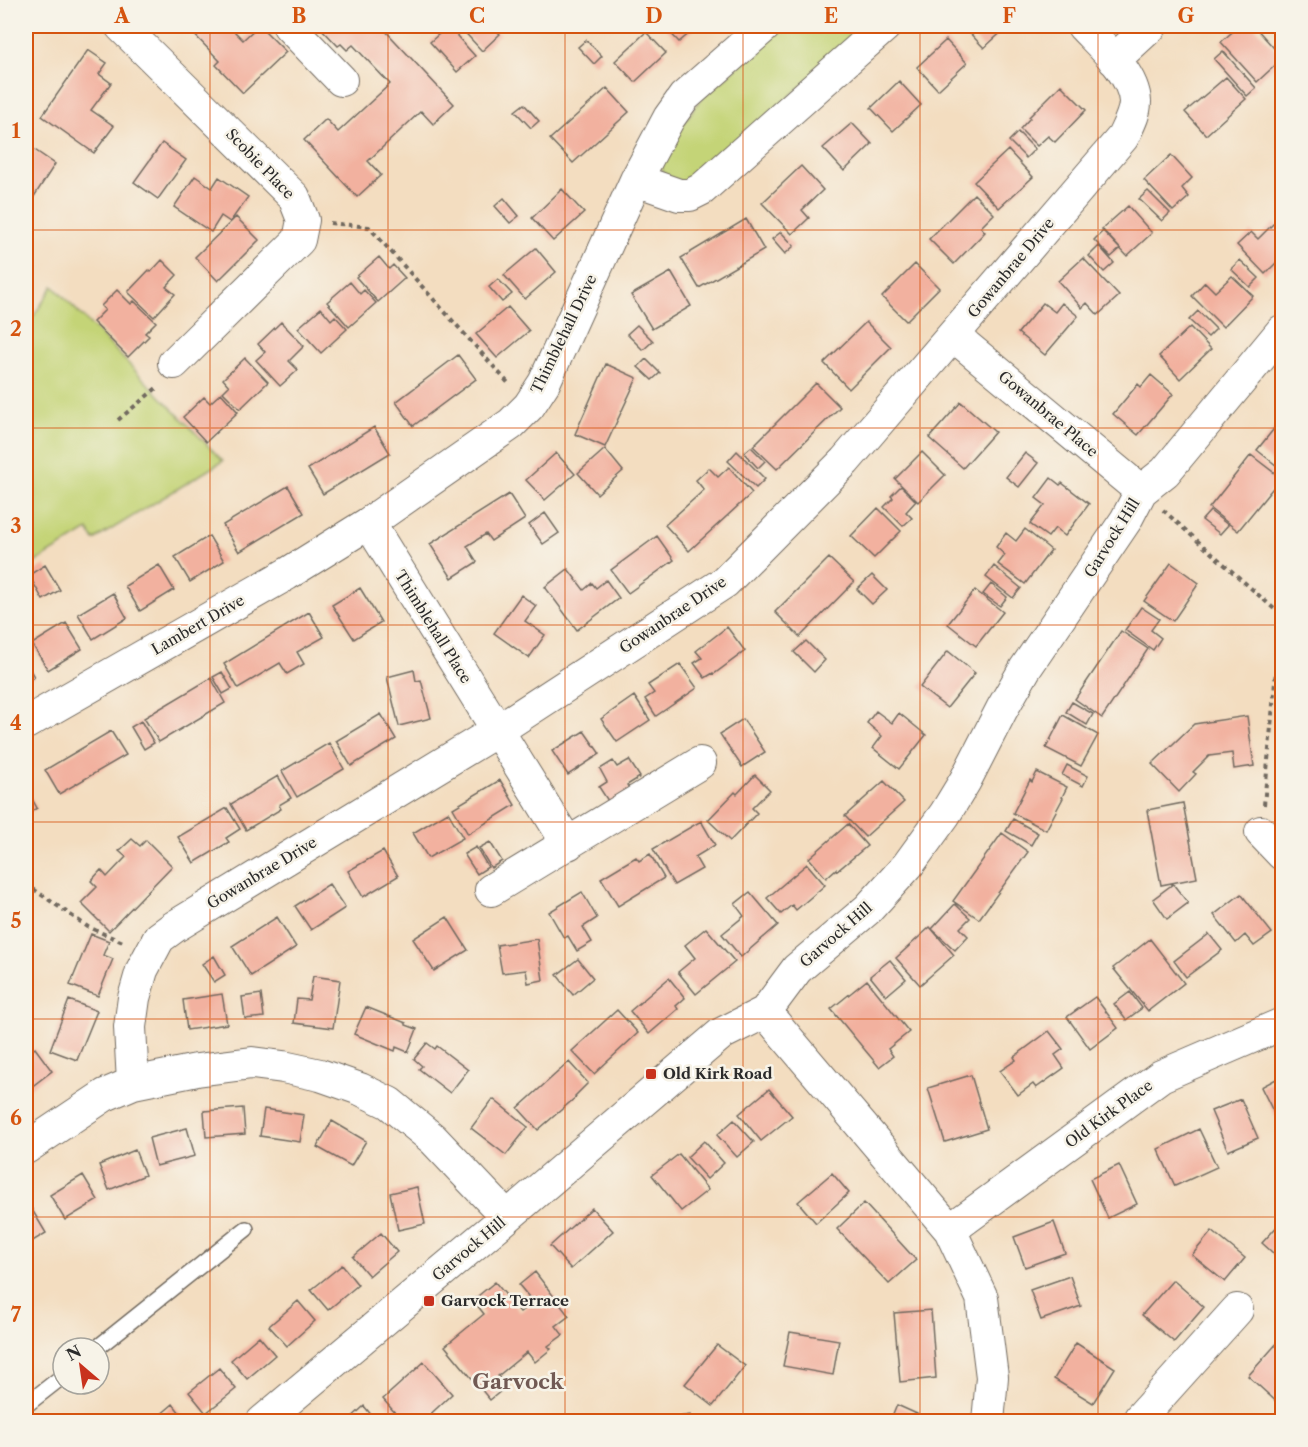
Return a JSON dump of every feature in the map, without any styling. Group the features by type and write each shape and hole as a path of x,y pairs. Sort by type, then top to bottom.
{"street":[{"name":"Scobie Place","path":"121,26 294,197 303,220"},
{"path":"289,26 340,80"},
{"name":"Thimblehall Drive","path":"369,523 511,424 529,406 544,383 636,180 669,118 684,97 765,26"},
{"path":"636,180 679,195 690,195 702,189 885,26"},
{"name":"Gowanbrae Drive","path":"133,1083 130,1027 134,998 142,970 159,938 498,730 725,582 845,461 1123,137 1132,117 1135,102 1129,79 1083,26"},
{"path":"1114,60 1151,26"},
{"path":"174,363 299,240 303,220"},
{"name":"Garvock Hill","path":"262,1422 721,1034 765,1012 797,969 868,909 908,865 939,822 965,781 1024,669 1126,520 1141,491 1165,472 1282,331"},
{"name":"Gowanbrae Place","path":"954,336 1141,491"},
{"name":"Thimblehall Place","path":"369,523 568,844"},
{"name":"Lambert Drive","path":"26,723 287,574 369,523"},
{"path":"491,890 700,763"},
{"path":"765,1012 950,1230 982,1298 992,1377 988,1422"},
{"name":"Old Kirk Place","path":"950,1230 1161,1077 1282,1024"},
{"path":"26,1148 105,1095 133,1083 197,1070 252,1063 283,1066 320,1075 360,1089 389,1103 434,1139 507,1217"},
{"path":"1138,1422 1238,1310"}],"lane":[{"path":"111,1337 246,1229"},
{"path":"26,1405 51,1385"}],"path":[{"path":"303,220 369,227 529,406"},
{"path":"118,420 160,385 174,363"},
{"path":"1141,491 1282,615 1272,843"},
{"path":"26,884 88,927 150,955"}],"green space":[{"path":"784,26 869,26 690,185 667,179 661,163 663,153 699,101"},
{"path":"53,286 223,461 94,540 88,530 26,568 26,328"}],"building":[{"path":"186,26 229,26 243,40 260,26 286,52 243,93 216,65 220,61"},
{"path":"319,26 381,26 454,104 433,124 421,111 368,161 381,175 357,197 304,140 326,119 338,132 390,84 353,45 347,50 341,44 338,46"},
{"path":"448,26 475,56 457,72 430,42"},
{"path":"459,26 492,26 500,34 482,51"},
{"path":"664,26 698,26 679,42"},
{"path":"963,26 1008,26 984,48"},
{"path":"1239,26 1254,26 1282,57 1257,82 1221,42"},
{"path":"646,32 666,53 635,82 615,61"},
{"path":"586,40 602,56 594,64 578,47"},
{"path":"946,40 967,63 938,90 917,67"},
{"path":"88,50 107,63 99,74 111,83 91,110 114,126 94,153 42,116"},
{"path":"1223,51 1256,88 1247,96 1214,59"},
{"path":"1226,77 1246,99 1206,135 1185,112"},
{"path":"899,81 921,105 893,131 871,108"},
{"path":"1061,85 1086,110 1055,142 1048,136 1037,146 1020,129"},
{"path":"607,88 629,112 573,163 550,139"},
{"path":"524,104 539,121 531,128 515,111"},
{"path":"852,123 872,144 844,171 823,148"},
{"path":"1018,132 1035,149 1026,158 1009,141"},
{"path":"162,143 186,160 158,199 134,182"},
{"path":"26,144 55,164 26,209"},
{"path":"1008,150 1033,177 999,208 974,182"},
{"path":"1171,155 1192,178 1182,188 1189,197 1173,211 1144,180"},
{"path":"801,166 823,190 802,210 809,218 792,234 762,203"},
{"path":"195,176 212,188 219,177 248,197 230,222 221,216 211,232 174,207"},
{"path":"562,189 584,213 553,241 532,218"},
{"path":"1148,191 1170,213 1162,221 1139,199"},
{"path":"974,194 994,214 981,227 985,232 954,264 929,239"},
{"path":"504,198 519,216 510,223 495,206"},
{"path":"1128,206 1152,233 1127,256 1102,229"},
{"path":"236,217 259,240 218,281 195,257"},
{"path":"746,219 764,250 699,288 681,258"},
{"path":"1274,223 1282,231 1282,257 1265,274 1237,245 1251,232 1258,239"},
{"path":"1103,231 1120,249 1111,257 1094,240"},
{"path":"781,232 794,246 785,254 772,239"},
{"path":"1099,246 1114,263 1104,272 1089,256"},
{"path":"536,248 556,272 525,299 504,275"},
{"path":"379,257 389,269 393,265 405,278 378,302 356,277"},
{"path":"1083,258 1119,296 1098,315 1087,303 1082,308 1058,281"},
{"path":"162,260 177,275 166,287 175,294 154,317 128,292"},
{"path":"1240,260 1259,278 1250,287 1231,269"},
{"path":"915,264 939,288 906,321 882,297"},
{"path":"671,272 691,306 652,329 631,295"},
{"path":"1232,276 1253,296 1223,327 1192,296 1205,282 1215,292"},
{"path":"498,279 512,294 502,302 489,287"},
{"path":"350,282 360,294 364,290 376,303 349,327 327,302"},
{"path":"117,290 131,304 134,301 156,322 145,333 149,336 128,357 93,322 105,310 101,306"},
{"path":"1043,303 1055,312 1062,303 1078,316 1045,355 1018,333"},
{"path":"508,307 529,331 497,358 476,334"},
{"path":"321,308 331,320 335,316 347,329 321,353 298,328"},
{"path":"1198,311 1216,329 1208,337 1189,320"},
{"path":"281,322 304,346 289,361 298,370 280,386 256,360 265,352 258,344"},
{"path":"866,322 891,347 849,389 824,363"},
{"path":"637,325 653,341 643,350 627,334"},
{"path":"1190,327 1211,349 1180,379 1159,356"},
{"path":"458,355 476,379 413,426 396,402"},
{"path":"245,358 268,382 240,409 223,392 229,386 223,379"},
{"path":"646,359 660,373 652,380 638,367"},
{"path":"606,364 637,378 605,447 575,434"},
{"path":"1151,375 1173,394 1138,435 1113,414 1138,384 1141,387"},
{"path":"816,383 840,407 777,469 753,446"},
{"path":"221,393 238,412 206,442 183,417 204,397 210,403"},
{"path":"961,402 995,432 963,468 929,438"},
{"path":"1281,420 1282,422 1282,470 1257,450"},
{"path":"374,427 390,453 323,494 308,469"},
{"path":"751,447 765,461 758,468 744,453"},
{"path":"605,449 623,471 597,494 578,473"},
{"path":"737,451 765,479 756,488 728,461"},
{"path":"922,452 945,475 918,502 895,479"},
{"path":"556,453 575,474 545,500 526,480"},
{"path":"1025,453 1038,463 1019,487 1006,477"},
{"path":"1251,455 1281,478 1238,531 1209,508"},
{"path":"729,467 752,493 689,551 665,525 704,490 696,480 709,468 718,477"},
{"path":"1051,478 1060,485 1062,483 1089,504 1065,536 1055,528 1048,537 1030,524 1045,505 1036,498"},
{"path":"288,486 304,513 239,552 223,525"},
{"path":"901,486 916,501 906,512 912,518 903,526 884,507"},
{"path":"509,494 525,519 491,541 486,534 467,546 477,562 452,578 430,544"},
{"path":"878,508 901,531 874,558 851,536"},
{"path":"1210,511 1228,525 1220,534 1202,520"},
{"path":"545,513 559,533 543,544 529,525"},
{"path":"1025,529 1051,550 1025,584 998,564 1005,555 996,547 1006,533 1016,541"},
{"path":"209,536 224,561 190,582 175,557"},
{"path":"657,536 674,560 628,593 611,570"},
{"path":"829,558 854,582 800,637 775,612"},
{"path":"1171,563 1199,583 1173,621 1144,601"},
{"path":"45,565 60,590 43,600 29,575"},
{"path":"159,565 174,590 140,611 125,586"},
{"path":"994,566 1021,588 1013,598 986,577"},
{"path":"568,569 584,590 592,583 596,588 606,580 619,598 577,630 545,587"},
{"path":"872,575 887,590 872,604 857,589"},
{"path":"991,584 1007,597 1000,606 983,594"},
{"path":"360,588 381,622 354,639 332,605"},
{"path":"975,590 1003,612 976,646 948,624"},
{"path":"113,593 127,618 93,639 78,614"},
{"path":"521,595 536,606 525,621 545,635 529,658 494,633"},
{"path":"1141,607 1159,619 1151,630 1161,638 1153,650 1125,630"},
{"path":"309,612 324,637 297,652 304,664 287,674 280,663 238,688 224,664"},
{"path":"66,623 82,649 48,670 32,644"},
{"path":"727,627 745,651 705,678 694,663 702,658 696,651"},
{"path":"1121,631 1148,649 1102,718 1075,699"},
{"path":"806,641 825,660 814,672 794,652"},
{"path":"948,651 975,673 947,708 920,687"},
{"path":"26,662 34,677 26,682"},
{"path":"680,664 697,688 656,716 645,699 654,693 648,685"},
{"path":"414,670 416,681 421,680 431,718 399,726 387,677"},
{"path":"222,672 232,689 223,694 213,677"},
{"path":"211,678 225,703 159,742 144,718"},
{"path":"634,696 650,720 617,742 601,719"},
{"path":"1072,702 1093,714 1087,725 1066,712"},
{"path":"876,711 892,723 899,713 926,735 899,769 873,748 882,736 867,723"},
{"path":"381,714 396,739 351,766 336,741"},
{"path":"1063,715 1098,735 1081,766 1046,748"},
{"path":"1247,716 1254,766 1234,769 1232,753 1209,756 1193,772 1196,774 1179,792 1152,764 1194,724"},
{"path":"743,719 765,752 742,767 720,734"},
{"path":"141,721 154,743 144,749 131,727"},
{"path":"111,731 126,755 59,794 45,770"},
{"path":"584,731 600,754 568,775 552,751"},
{"path":"329,743 344,769 297,797 282,771"},
{"path":"629,760 640,777 627,785 631,791 610,804 599,787 607,782 600,769 613,761 617,767"},
{"path":"1067,765 1088,776 1083,786 1062,775"},
{"path":"1037,772 1067,787 1046,830 1013,813 1030,780 1032,782"},
{"path":"755,775 770,790 752,808 757,813 730,841 708,820"},
{"path":"278,776 291,798 279,805 281,809 246,830 231,804"},
{"path":"500,780 515,805 468,834 453,808"},
{"path":"884,781 904,802 865,837 845,816"},
{"path":"26,788 37,808 26,815"},
{"path":"1183,803 1197,878 1161,885 1147,810"},
{"path":"227,808 240,829 226,838 229,842 194,863 178,837"},
{"path":"448,812 463,838 428,858 413,833"},
{"path":"1013,819 1038,833 1031,845 1006,831"},
{"path":"701,821 715,845 695,857 702,869 674,885 653,849"},
{"path":"848,824 867,846 826,878 809,858"},
{"path":"1002,833 1028,852 979,919 953,901"},
{"path":"132,839 140,846 146,840 172,866 109,931 81,903 97,887 91,881 101,870 107,877 126,857 119,851"},
{"path":"490,842 502,861 491,868 479,848"},
{"path":"476,847 488,867 477,874 464,854"},
{"path":"383,851 398,876 363,897 348,871"},
{"path":"650,854 664,878 618,906 601,878 636,857 639,861"},
{"path":"807,864 825,885 796,910 792,905 781,914 767,898"},
{"path":"329,884 345,908 311,930 295,906"},
{"path":"1173,884 1188,903 1167,919 1153,899"},
{"path":"582,892 597,918 583,927 592,942 577,951 568,936 564,938 549,912"},
{"path":"750,892 778,925 741,957 722,934 744,916 735,904"},
{"path":"1241,894 1272,933 1254,946 1245,935 1236,943 1214,915"},
{"path":"955,904 970,918 960,928 968,936 955,950 932,929"},
{"path":"277,917 296,947 251,976 232,946"},
{"path":"447,917 468,950 434,971 413,939"},
{"path":"930,927 954,955 920,985 896,958"},
{"path":"706,928 735,962 696,994 678,972 695,958 685,945"},
{"path":"91,934 109,941 103,955 113,959 98,996 70,985"},
{"path":"1209,934 1222,950 1186,977 1174,961"},
{"path":"537,939 543,980 528,983 526,970 502,973 497,945"},
{"path":"1150,939 1184,983 1148,1011 1113,968"},
{"path":"214,956 225,975 214,982 202,964"},
{"path":"578,959 593,978 573,995 557,975"},
{"path":"890,960 906,979 886,996 870,976"},
{"path":"313,976 340,980 333,1028 294,1023 297,999 309,1000"},
{"path":"669,978 685,998 676,1006 678,1009 649,1034 630,1011"},
{"path":"867,980 909,1032 888,1049 893,1056 879,1067 831,1009"},
{"path":"1130,992 1142,1008 1126,1020 1114,1004"},
{"path":"222,994 227,1024 187,1030 183,1000"},
{"path":"261,994 264,1017 245,1019 242,997"},
{"path":"1095,997 1118,1028 1090,1049 1067,1017"},
{"path":"69,1000 97,1011 77,1060 50,1050"},
{"path":"366,1007 417,1029 408,1052 396,1047 395,1051 354,1034"},
{"path":"617,1010 638,1033 594,1074 572,1051"},
{"path":"1049,1031 1063,1049 1055,1055 1064,1068 1036,1088 1033,1084 1018,1095 1000,1071 1016,1060 1014,1057"},
{"path":"427,1043 435,1049 437,1046 468,1070 450,1093 419,1069 422,1066 414,1059"},
{"path":"35,1048 52,1071 26,1091 26,1055"},
{"path":"569,1062 588,1083 576,1097 538,1130 518,1108"},
{"path":"971,1075 987,1129 945,1142 928,1088"},
{"path":"1282,1076 1282,1123 1280,1125 1261,1087"},
{"path":"769,1089 792,1116 761,1141 739,1114"},
{"path":"493,1099 528,1127 506,1155 471,1128"},
{"path":"1241,1099 1258,1138 1228,1151 1211,1111"},
{"path":"243,1108 245,1134 206,1137 204,1111"},
{"path":"264,1109 304,1115 300,1142 260,1136"},
{"path":"734,1120 754,1142 737,1157 717,1135"},
{"path":"332,1121 366,1141 351,1166 317,1147"},
{"path":"187,1128 195,1156 156,1166 149,1138"},
{"path":"1199,1129 1217,1167 1175,1186 1158,1149"},
{"path":"704,1141 724,1163 707,1179 687,1157"},
{"path":"135,1150 145,1175 109,1190 99,1165"},
{"path":"679,1154 708,1190 681,1211 652,1175"},
{"path":"1119,1165 1137,1204 1108,1218 1090,1179"},
{"path":"832,1173 849,1193 816,1223 798,1202"},
{"path":"83,1175 98,1200 65,1220 50,1195"},
{"path":"417,1187 425,1224 398,1230 390,1193"},
{"path":"864,1203 916,1260 889,1284 837,1229"},
{"path":"31,1208 46,1233 26,1245 26,1211"},
{"path":"592,1208 613,1231 571,1269 550,1246"},
{"path":"1282,1221 1282,1261 1262,1243"},
{"path":"1054,1222 1065,1253 1025,1267 1014,1237"},
{"path":"1212,1231 1245,1258 1225,1282 1192,1255"},
{"path":"381,1233 397,1252 369,1276 353,1257"},
{"path":"342,1265 358,1285 328,1310 311,1290"},
{"path":"535,1272 569,1316 556,1326 563,1335 548,1346 551,1349 535,1362 527,1352 498,1376 507,1386 490,1400 445,1346 484,1314 473,1300 495,1282 520,1312 533,1302 519,1285"},
{"path":"1070,1276 1081,1306 1041,1320 1030,1290"},
{"path":"1173,1280 1204,1307 1174,1342 1142,1315"},
{"path":"298,1301 315,1321 287,1346 269,1326"},
{"path":"931,1310 936,1378 900,1382 894,1313"},
{"path":"790,1332 839,1340 833,1375 783,1366"},
{"path":"259,1336 275,1355 247,1379 231,1360"},
{"path":"1278,1342 1282,1346 1282,1399 1279,1404 1248,1376"},
{"path":"1076,1343 1115,1368 1093,1403 1054,1379"},
{"path":"717,1345 745,1366 713,1406 685,1384"},
{"path":"424,1362 452,1394 422,1422 403,1422 383,1399"},
{"path":"219,1368 236,1389 206,1413 189,1392"},
{"path":"173,1404 187,1422 152,1422"},
{"path":"897,1405 928,1419 927,1422 890,1422"},
{"path":"364,1406 377,1422 347,1422"},
{"path":"690,1415 691,1422 659,1422 659,1420"}],"place":[{"name":"Old Kirk Road","path":"651,1074"},
{"name":"Garvock Terrace","path":"429,1301"}],"district":[{"name":"Garvock","path":"518,1382"}]}
